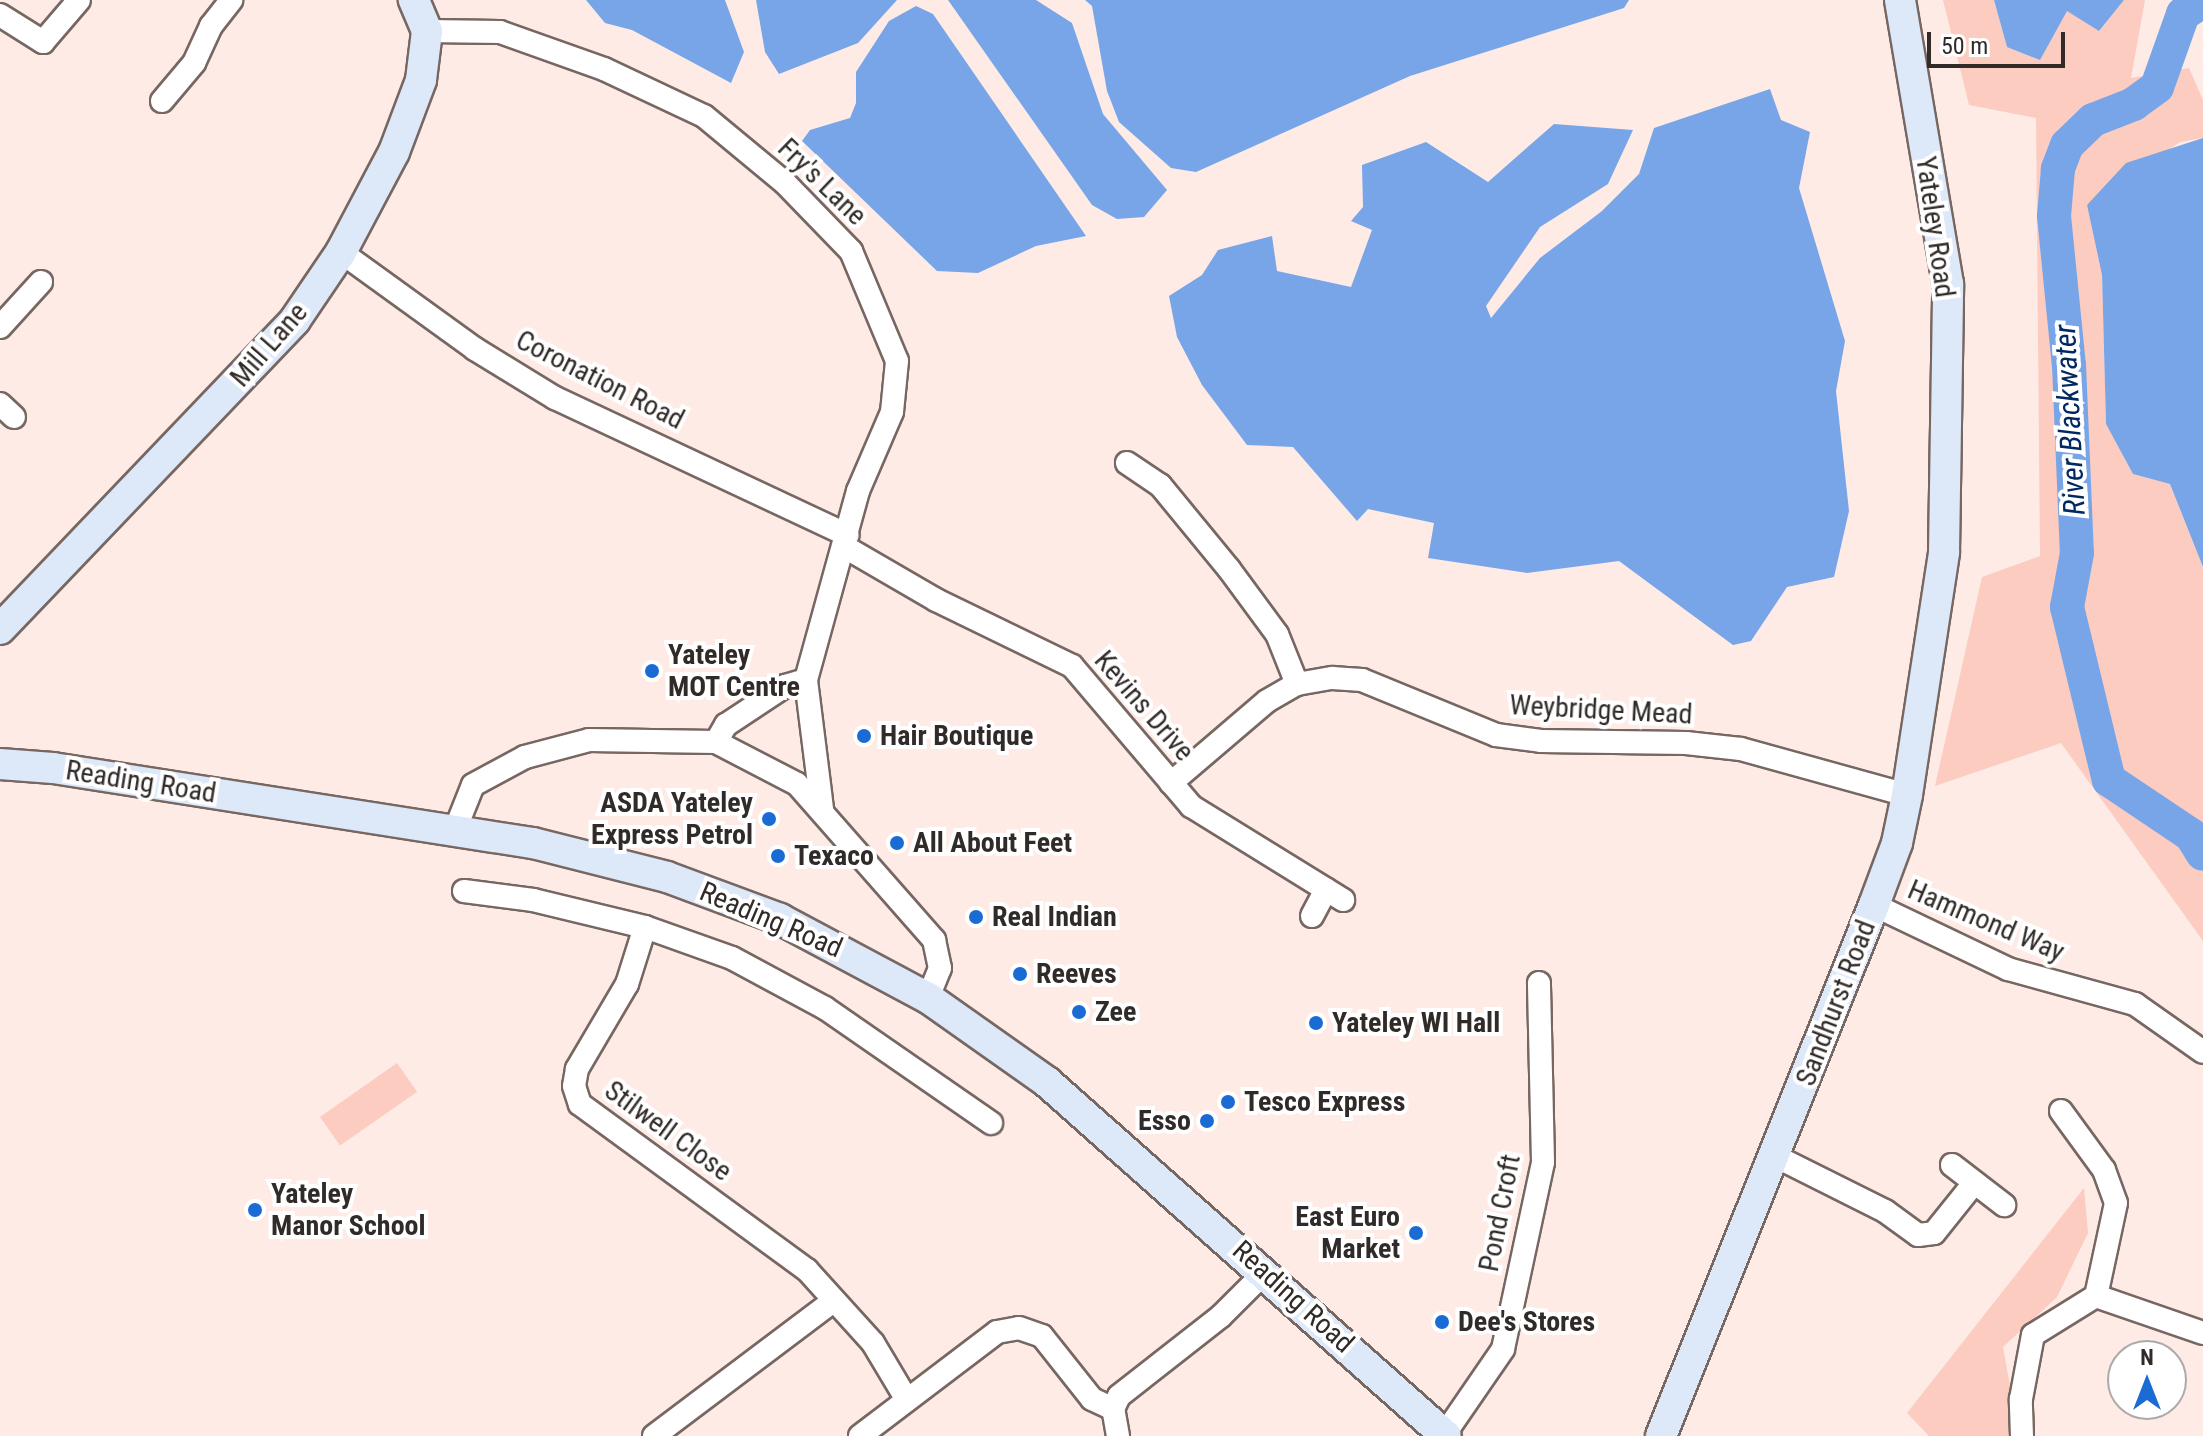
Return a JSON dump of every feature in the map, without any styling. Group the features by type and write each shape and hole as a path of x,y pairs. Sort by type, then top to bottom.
{"street":[{"path":"0,15 43,42 79,0"},
{"path":"162,101 194,63 211,26 231,0"},
{"name":"Mill Lane","path":"0,629 295,320 341,252 394,152 421,80 427,31 414,0"},
{"name":"Yateley Road","path":"1900,0 1948,284 1944,552"},
{"name":"Fry's Lane","path":"427,31 500,32 604,69 704,116 785,183 851,251 897,361 892,412 858,491 806,680 822,809"},
{"name":"Coronation Road","path":"341,252 475,349 555,398 846,541"},
{"path":"0,327 41,282"},
{"path":"1127,463 1160,485 1229,569 1277,634 1297,684"},
{"name":"Kevins Drive","path":"846,541 936,600 1072,666 1171,783 1206,817 1335,895 1312,916"},
{"name":"Sandhurst Road","path":"1661,1436 1777,1157 1897,843 1944,552"},
{"path":"716,742 726,725 785,686 806,680"},
{"name":"Weybridge Mead","path":"1171,783 1267,701 1297,684 1362,680 1496,735 1541,741 1686,743 1741,749 1907,795"},
{"path":"455,830 473,785 525,757 589,740 716,742 772,767 822,809 934,940 940,968 928,998"},
{"name":"Reading Road","path":"0,764 53,768 455,830 580,853 716,894 830,942 928,998 1047,1082 1399,1390 1415,1394 1453,1432"},
{"path":"464,891 533,900 645,927 779,980 991,1123"},
{"name":"Hammond Way","path":"1874,905 2008,969 2135,1004 2203,1052"},
{"name":"Stilwell Close","path":"645,927 627,984 577,1069 574,1086 580,1104 807,1270 873,1343 907,1400"},
{"name":"Pond Croft","path":"1453,1432 1503,1349 1543,1162 1539,983"},
{"path":"2022,1436 2021,1399 2033,1335 2096,1296 2116,1203 2104,1170 2061,1111"},
{"path":"1777,1157 1885,1211 1918,1235 1934,1233 1974,1183"},
{"path":"1952,1165 2004,1205"},
{"path":"1118,1436 1113,1409 1119,1396 1221,1316 1265,1272"},
{"path":"2096,1296 2203,1333"},
{"path":"654,1436 833,1301"},
{"path":"860,1436 997,1332 1019,1328 1042,1336 1092,1399 1113,1409"}],"shaded area":[{"path":"1943,0 1994,0 2007,47 2067,10 2099,31 2124,0 2145,0 2131,78 2189,68 2203,100 2203,138 2180,142 2087,205 2102,275 2106,424 2133,474 2170,484 2203,567 2203,941 2061,743 1935,786 1982,577 2040,556 2036,118 1969,105"},
{"path":"397,1063 417,1092 340,1146 320,1117"},
{"path":"2084,1188 2088,1233 2057,1297 2003,1347 2019,1436 1929,1436 1907,1413"}],"water":[{"path":"586,0 725,0 744,52 731,83 632,30 605,23"},
{"path":"756,0 897,0 858,43 779,74 765,52"},
{"path":"948,0 1036,0 1072,23 1103,114 1167,190 1144,217 1117,219 1092,205"},
{"path":"1085,0 1629,0 1624,8 1410,76 1196,172 1171,168 1119,122 1107,91 1092,6"},
{"path":"1994,0 2124,0 2099,31 2067,11 2040,60 2007,47"},
{"path":"916,6 933,14 1086,236 1036,246 978,273 937,271 802,141 810,130 850,118 856,103 856,72 889,21"},
{"path":"1770,89 1781,120 1810,132 1799,188 1845,341 1836,391 1849,511 1834,577 1787,587 1751,641 1733,645 1619,561 1527,573 1428,558 1434,523 1368,509 1357,521 1293,447 1247,445 1202,385 1177,337 1169,296 1202,275 1218,250 1272,236 1277,271 1351,287 1372,230 1351,221 1363,207 1362,165 1426,142 1488,182 1554,124 1633,130 1608,184 1540,227 1486,306 1491,318 1540,258 1602,211 1639,174 1654,128"},
{"path":"2203,138 2203,567 2170,484 2133,474 2106,424 2102,275 2087,205 2126,163"}],"waterway":[{"name":"River Blackwater","path":"2203,1 2183,14 2157,87 2134,104 2093,120 2067,145 2058,169 2054,216 2069,365 2077,553 2067,607 2109,780 2191,835 2203,854"}],"place":[{"name":"Yateley MOT Centre","path":"652,671"},
{"name":"Hair Boutique","path":"864,736"},
{"name":"ASDA Yateley Express Petrol","path":"769,819"},
{"name":"All About Feet","path":"897,843"},
{"name":"Texaco","path":"778,856"},
{"name":"Real Indian","path":"976,917"},
{"name":"Reeves","path":"1020,974"},
{"name":"Zee","path":"1079,1012"},
{"name":"Yateley WI Hall","path":"1316,1023"},
{"name":"Tesco Express","path":"1228,1102"},
{"name":"Esso","path":"1207,1121"},
{"name":"Yateley Manor School","path":"255,1210"},
{"name":"East Euro Market","path":"1416,1233"},
{"name":"Dee's Stores","path":"1442,1322"}]}
